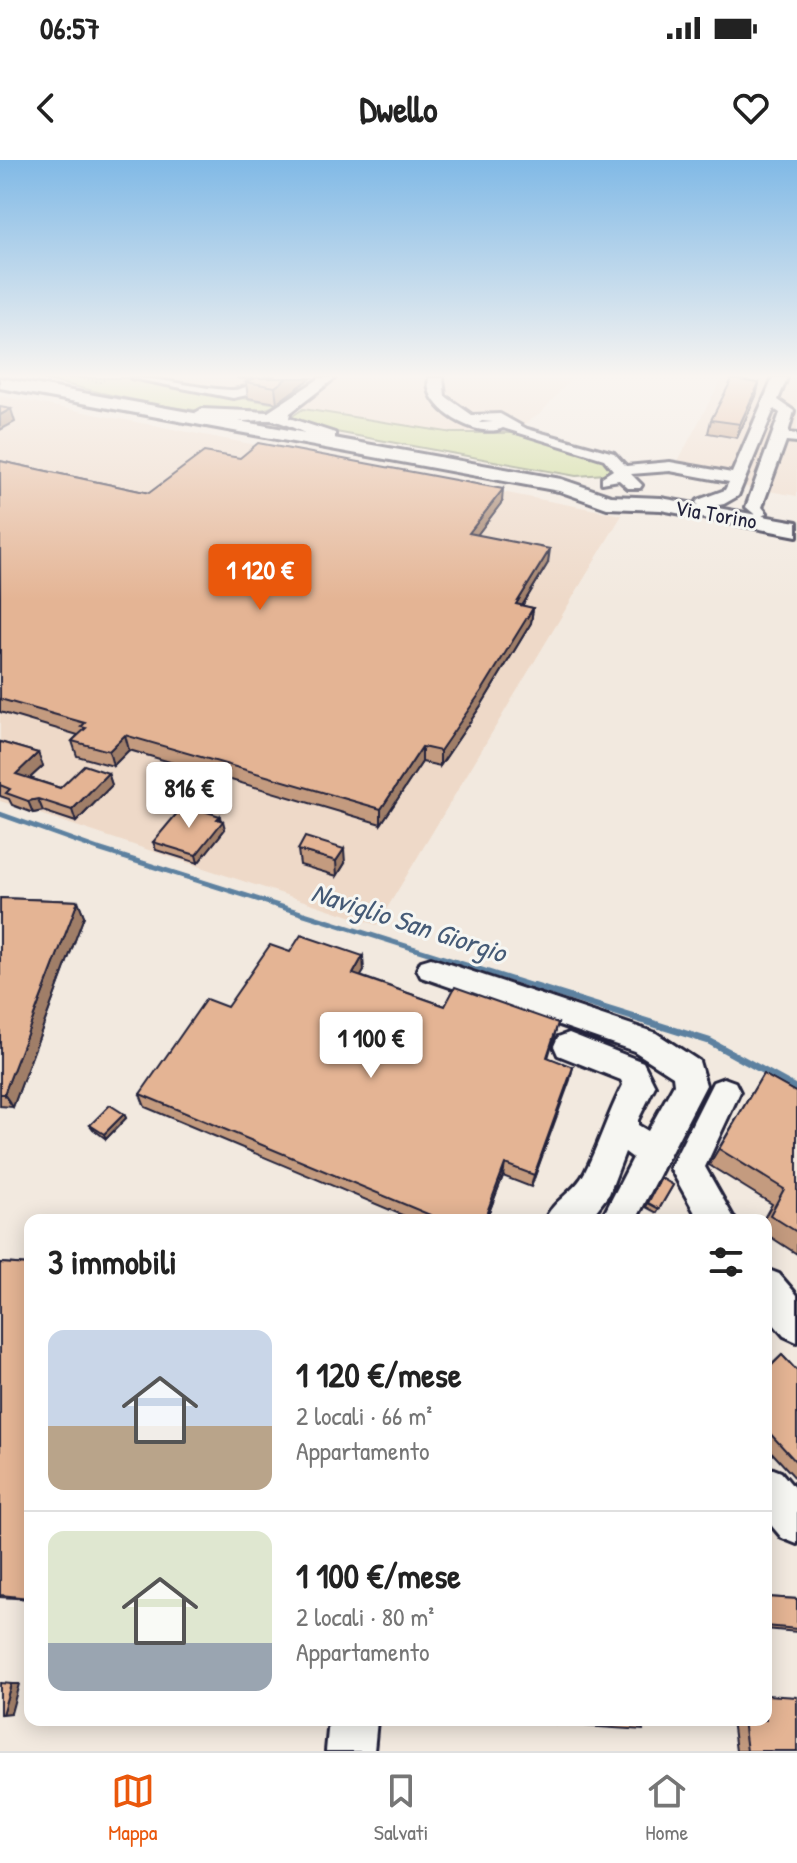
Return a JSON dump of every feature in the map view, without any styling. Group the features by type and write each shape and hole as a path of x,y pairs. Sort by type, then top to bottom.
{"main road":[{"path":"419,452 521,471 605,481"},
{"path":"427,452 605,481"},
{"path":"605,481 607,502 636,491"},
{"name":"Via Torino","path":"636,491 797,520"},
{"name":"Via Torino","path":"636,491 797,529"}],"lane":[{"path":"595,452 609,456 605,481"},
{"path":"704,503 729,497 750,452"},
{"path":"759,513 754,507 781,452"},
{"path":"605,481 645,464 737,479"},
{"path":"605,481 626,480 636,491"},
{"path":"431,969 645,1042 670,1055 688,1070 690,1085 621,1214"},
{"path":"569,1046 632,1071 639,1086 622,1119 621,1132 612,1139 597,1183 580,1206 570,1214"},
{"path":"714,1214 687,1168 724,1092"},
{"path":"621,1132 654,1153"},
{"path":"772,1294 797,1323"},
{"path":"772,1494 797,1523"},
{"path":"350,1751 352,1726"}],"shaded area":[{"path":"0,452 294,452 622,515 377,925 0,801"},
{"path":"683,452 797,452 797,496 671,474"}],"green space":[{"path":"446,452 586,452 604,457 613,467 606,474 576,476"}],"building":[{"path":"204,452 240,458 247,452 307,452 503,489 469,533 550,549 516,604 533,608 483,689 440,751 422,747 381,809 125,735 109,751 72,741 86,728 81,727 85,723 0,699 0,461 149,493"},
{"path":"0,742 38,753 16,774 60,788 84,765 108,773 72,810 38,799 28,801 6,793 10,789 0,785"},
{"path":"184,805 220,816 217,819 223,821 196,855 153,842"},
{"path":"305,837 344,849 336,861 298,850"},
{"path":"0,898 78,901 4,1094 0,1094"},
{"path":"301,935 363,956 353,974 445,1006 455,987 558,1023 547,1057 573,1067 534,1175 505,1164 486,1214 428,1214 140,1094 206,999 227,1007 270,945 290,952"},
{"path":"763,1074 797,1093 797,1232 771,1214 784,1189 719,1149"},
{"path":"110,1105 124,1114 104,1134 90,1125"},
{"path":"661,1178 673,1185 659,1209 648,1203"},
{"path":"0,1263 24,1265 24,1597 0,1595"},
{"path":"782,1355 797,1371 797,1463 772,1436 772,1365"},
{"path":"772,1597 797,1599 797,1629 772,1627"},
{"path":"0,1683 11,1684 2,1714 0,1714"},
{"path":"772,1695 797,1697 797,1751 747,1751 744,1726 772,1726"},
{"path":"584,1726 643,1726 643,1730"}],"waterway":[{"name":"Naviglio San Giorgio","path":"0,814 98,849 539,988"},
{"name":"Naviglio San Giorgio","path":"533,986 709,1041 797,1089"}]}
